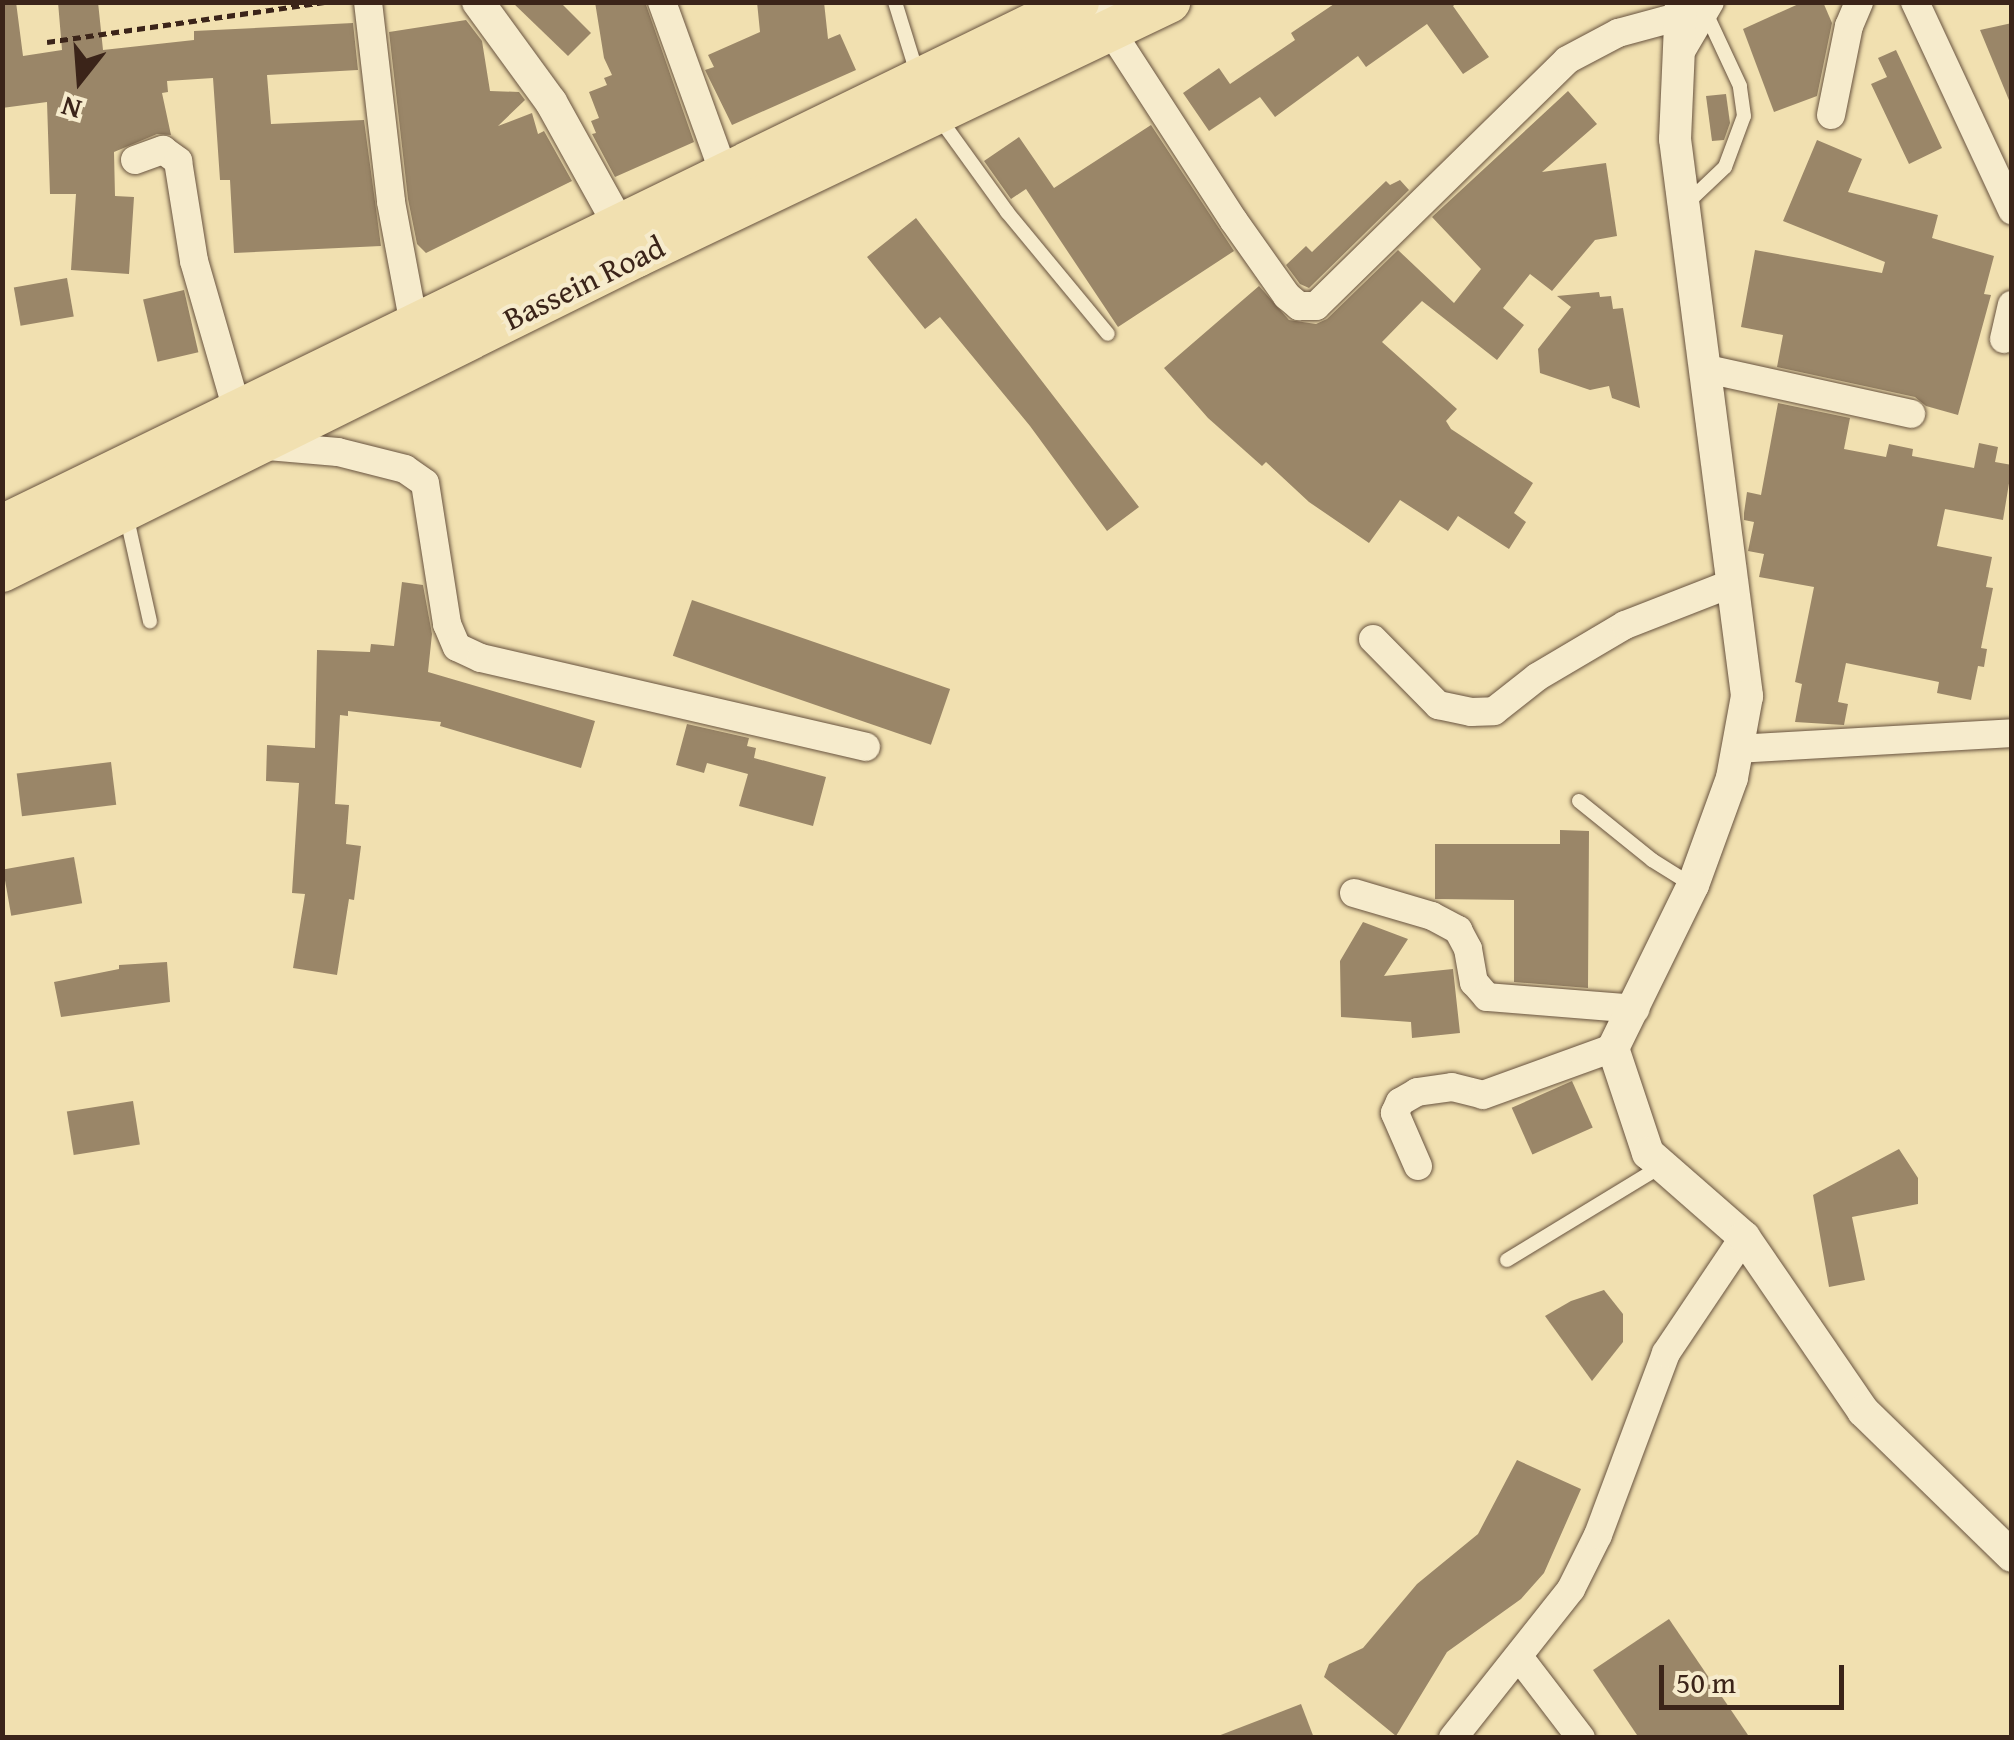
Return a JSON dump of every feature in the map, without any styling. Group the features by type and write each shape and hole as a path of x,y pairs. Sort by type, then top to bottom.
{"main road":[{"name":"Bassein Road","path":"2,571 125,510 246,428 414,325 628,241 725,176 928,99 1078,2"},
{"name":"Bassein Road","path":"2,526 246,428 628,241 1104,17 1169,2"}],"street":[{"path":"368,2 391,202 414,325"},
{"path":"478,2 551,102 628,241"},
{"path":"662,2 725,176"},
{"path":"1831,115 1849,26 1859,2"},
{"path":"1915,2 2012,210"},
{"path":"1104,17 1286,296 1300,306 1316,306 1567,60 1618,34 1694,8"},
{"path":"1418,1166 1395,1113 1400,1102 1417,1092 1452,1088 1482,1095 1496,1092 1613,1048 1636,1009 1693,885 1732,778 1747,696 1675,140 1678,56 1694,8"},
{"path":"135,160 163,150 178,160 194,262 246,428 406,469 425,483 447,624 458,647 481,658 866,747"},
{"path":"2004,339 2012,305"},
{"path":"1706,369 1911,414"},
{"path":"1373,639 1438,705 1471,712 1494,711 1537,678 1625,625 1733,584"},
{"path":"1737,749 2012,733"},
{"path":"1354,893 1432,916 1458,930 1474,982 1487,997 1636,1009"},
{"path":"1613,1048 1648,1153 1744,1238 1863,1412 2012,1556"},
{"path":"1454,1738 1571,1589 1598,1536 1666,1353 1744,1238"},
{"path":"1519,1657 1581,1738"}],"lane":[{"path":"895,2 928,99 1008,212 1108,334"},
{"path":"1684,205 1725,167 1744,116 1734,71 1694,8"},
{"path":"125,510 150,621"},
{"path":"1580,800 1652,860 1693,885"},
{"path":"1507,1260 1663,1165"}],"path":[{"path":"47,42 326,2"}],"building":[{"path":"2,2 16,2 23,56 62,50 58,2 98,2 103,50 194,40 194,31 353,23 358,70 267,75 271,124 364,120 381,246 234,253 230,180 220,180 213,78 167,81 168,92 162,93 171,135 157,134 114,152 115,196 134,197 129,274 71,270 76,194 50,194 47,102 2,108"},
{"path":"512,2 560,2 591,33 568,56"},
{"path":"595,2 645,2 694,142 615,177 592,134 596,133 591,121 599,118 589,92 607,85 604,78 612,75 604,58"},
{"path":"757,2 824,2 828,39 840,34 856,70 732,125 705,70 714,67 708,55 760,32"},
{"path":"1337,2 1458,2 1453,6 1489,57 1463,74 1427,24 1366,67 1358,56 1275,117 1260,97 1209,131 1183,93 1219,68 1230,84 1295,40 1291,33"},
{"path":"1803,2 1823,2 1832,23 1817,96 1774,112 1743,29"},
{"path":"466,20 482,41 490,91 519,92 525,100 498,126 532,113 538,134 544,131 572,181 426,253 417,244 408,199 389,32"},
{"path":"2012,23 2012,105 2011,105 1980,30"},
{"path":"1896,50 1942,148 1909,164 1871,84 1887,77 1878,58"},
{"path":"1568,91 1597,124 1542,172 1606,163 1617,236 1595,240 1552,291 1530,274 1503,308 1524,325 1497,360 1422,301 1382,342 1457,409 1446,421 1451,429 1533,483 1514,513 1526,522 1509,549 1458,516 1448,531 1400,500 1369,543 1309,502 1266,462 1262,466 1208,418 1164,368 1259,286 1289,320 1316,324 1327,319 1398,250 1454,303 1481,269 1432,217"},
{"path":"1726,94 1730,123 1724,140 1712,141 1706,96"},
{"path":"1151,125 1234,251 1118,327 1026,189 1011,199 984,161 1019,137 1054,188"},
{"path":"1817,140 1862,159 1848,192 1938,215 1932,238 1994,256 1984,294 1991,295 1958,415 1926,406 1915,397 1777,367 1783,335 1741,327 1755,250 1882,273 1885,262 1783,221"},
{"path":"1400,180 1409,190 1309,288 1300,284 1286,265 1306,246 1312,252 1386,181 1390,185"},
{"path":"916,218 1139,507 1107,531 1030,426 940,317 925,329 867,257"},
{"path":"67,278 74,316 21,326 14,287"},
{"path":"184,290 198,352 157,362 143,299"},
{"path":"1599,292 1600,297 1611,296 1613,309 1623,308 1640,408 1612,398 1609,386 1590,390 1540,373 1538,349 1571,307 1557,296"},
{"path":"1778,403 1850,418 1844,449 1886,457 1889,444 1913,449 1912,456 1974,468 1979,443 1998,447 1995,462 2012,465 2003,520 1945,509 1937,546 1992,557 1986,587 1993,588 1981,648 1987,649 1984,667 1978,666 1971,700 1937,693 1939,682 1846,663 1838,702 1848,704 1844,725 1795,722 1802,684 1795,682 1814,587 1759,577 1764,554 1748,551 1754,522 1744,520 1747,492 1761,495"},
{"path":"402,582 423,585 432,634 428,672 595,721 581,768 440,726 441,722 348,711 348,716 340,715 335,804 349,805 346,844 361,846 354,900 349,899 337,975 293,968 305,894 292,893 299,783 266,781 267,745 315,748 317,650 370,652 371,644 394,646"},
{"path":"692,600 950,689 931,745 673,656"},
{"path":"687,724 749,738 747,746 756,748 754,758 826,777 813,826 739,806 748,774 707,763 704,773 676,765"},
{"path":"111,762 116,805 22,816 17,774"},
{"path":"1560,830 1589,831 1588,988 1514,982 1514,900 1435,899 1435,844 1560,844"},
{"path":"74,857 82,903 11,916 3,870"},
{"path":"1363,922 1408,939 1384,976 1453,969 1460,1033 1412,1038 1411,1022 1341,1017 1340,961"},
{"path":"167,962 170,1002 61,1017 54,982 119,969 119,965"},
{"path":"1572,1081 1593,1128 1532,1154 1512,1108"},
{"path":"133,1101 140,1144 74,1155 67,1111"},
{"path":"1899,1149 1918,1178 1918,1204 1852,1217 1865,1280 1829,1287 1813,1195"},
{"path":"1604,1290 1623,1314 1623,1342 1592,1381 1545,1316 1571,1301"},
{"path":"1517,1460 1581,1489 1544,1573 1521,1599 1447,1652 1396,1736 1324,1677 1329,1664 1363,1648 1417,1584 1478,1534"},
{"path":"1669,1619 1750,1738 1639,1738 1593,1670"},
{"path":"1301,1704 1314,1738 1218,1736"}]}
